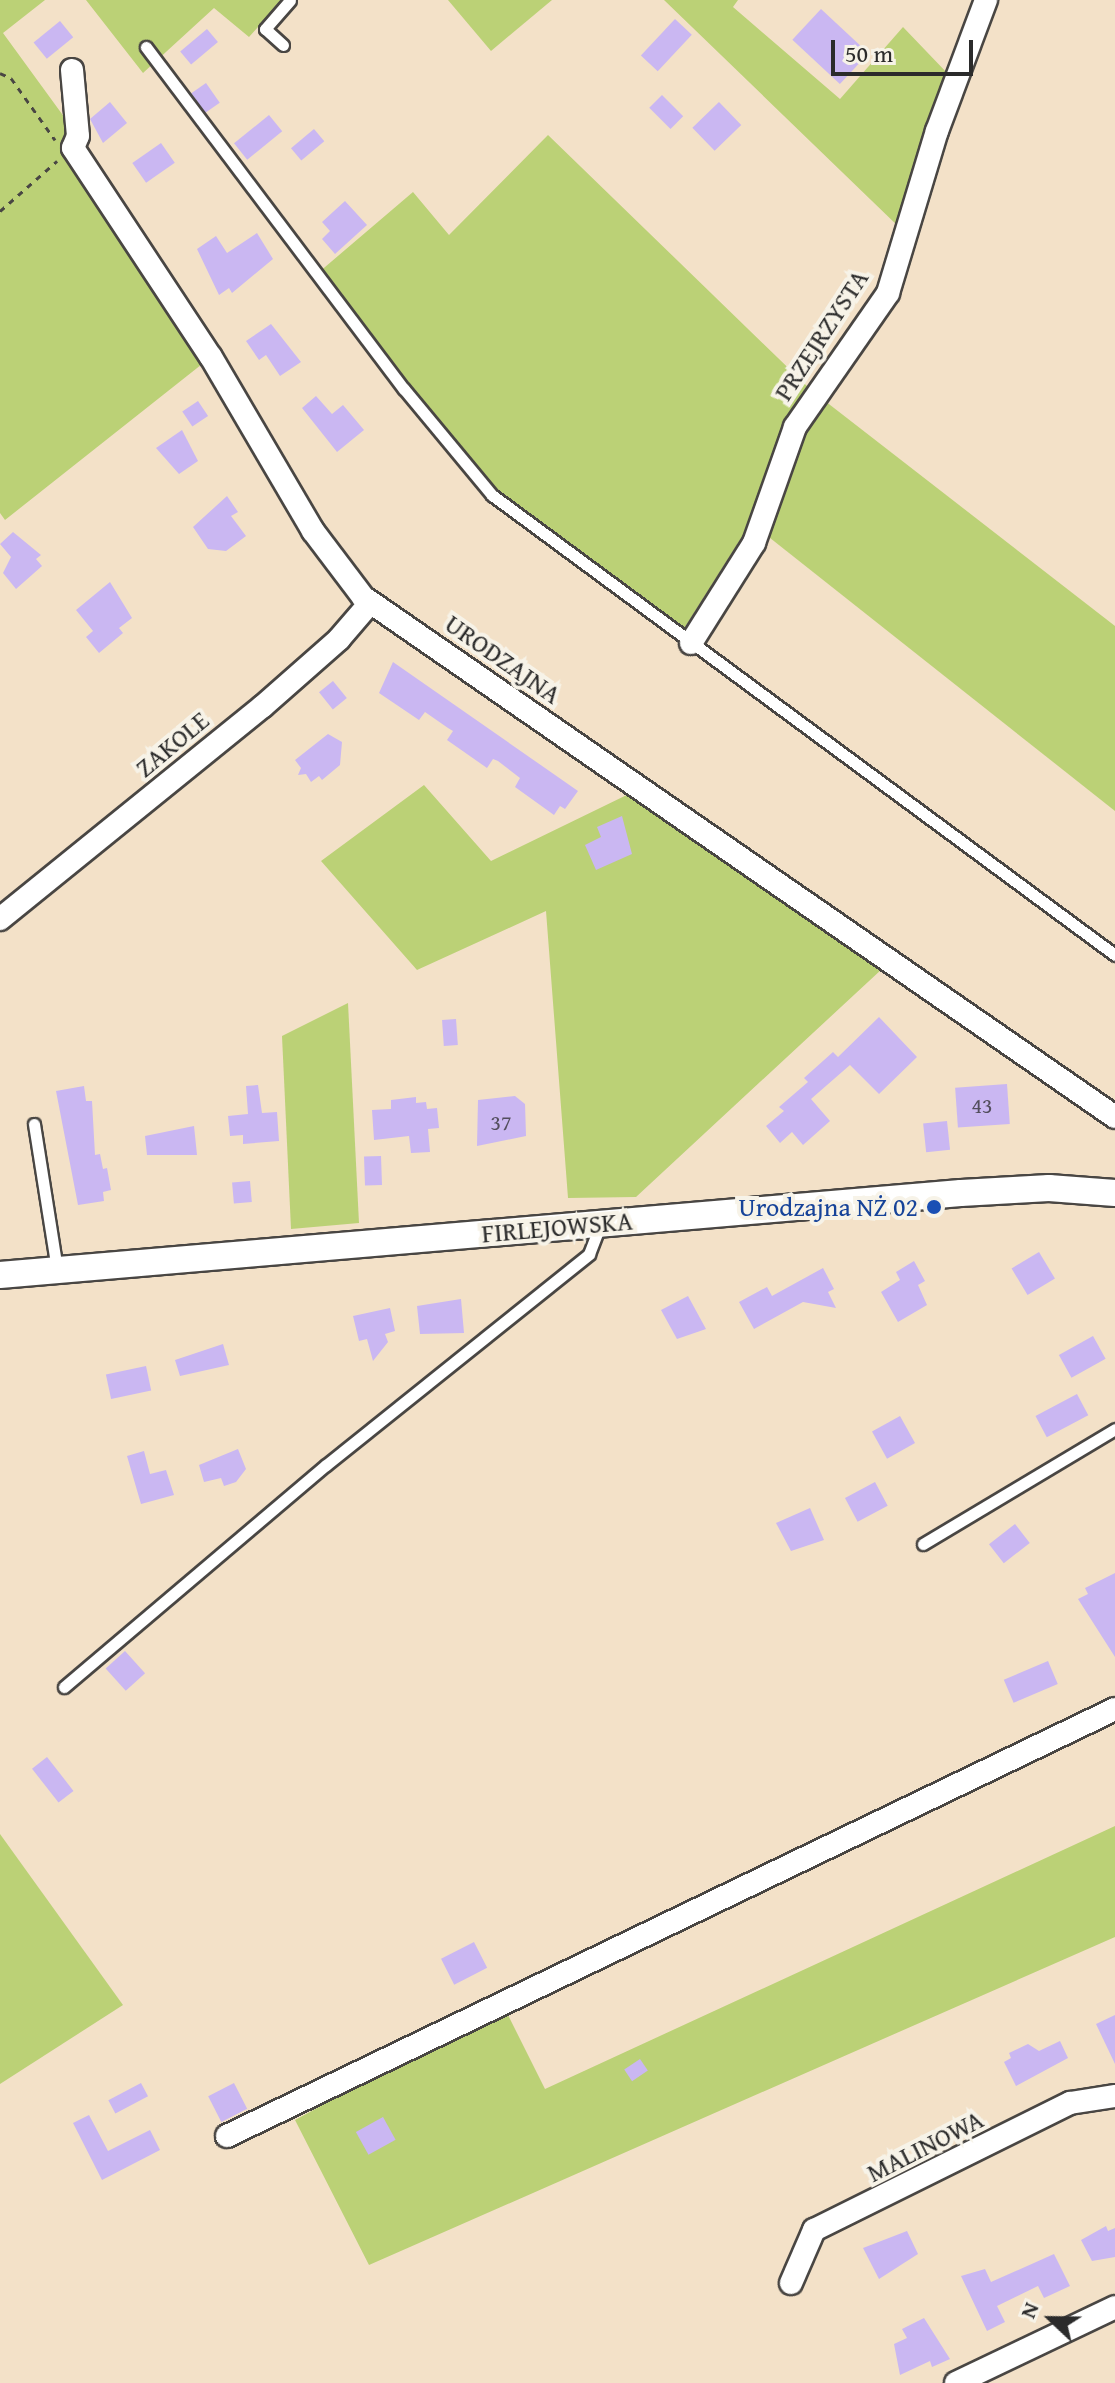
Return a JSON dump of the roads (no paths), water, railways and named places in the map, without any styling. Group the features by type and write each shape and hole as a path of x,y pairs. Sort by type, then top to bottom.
{"street":[{"name":"PRZEJRZYSTA","path":"691,643 754,543 795,427 888,293 937,131 986,0"},
{"name":"URODZAJNA","path":"72,70 78,136 69,151 211,357 313,531 370,603 1115,1117"},
{"name":"ZAKOLE","path":"0,919 262,707 339,639 370,603"},
{"name":"FIRLEJOWSKA","path":"0,1275 961,1193 1049,1188 1115,1193"},
{"path":"227,2136 1115,1709"},
{"name":"MALINOWA","path":"791,2283 814,2230 1070,2103 1115,2096"},
{"path":"956,2383 1115,2307"}],"lane":[{"path":"283,45 265,29 290,0"},
{"path":"146,47 404,389 492,495 1115,955"},
{"path":"34,1124 58,1270"},
{"path":"64,1687 326,1465 589,1254 601,1223"},
{"path":"923,1544 1115,1429"}],"place":[{"name":"Urodzajna NŻ 02","path":"934,1207"}]}
